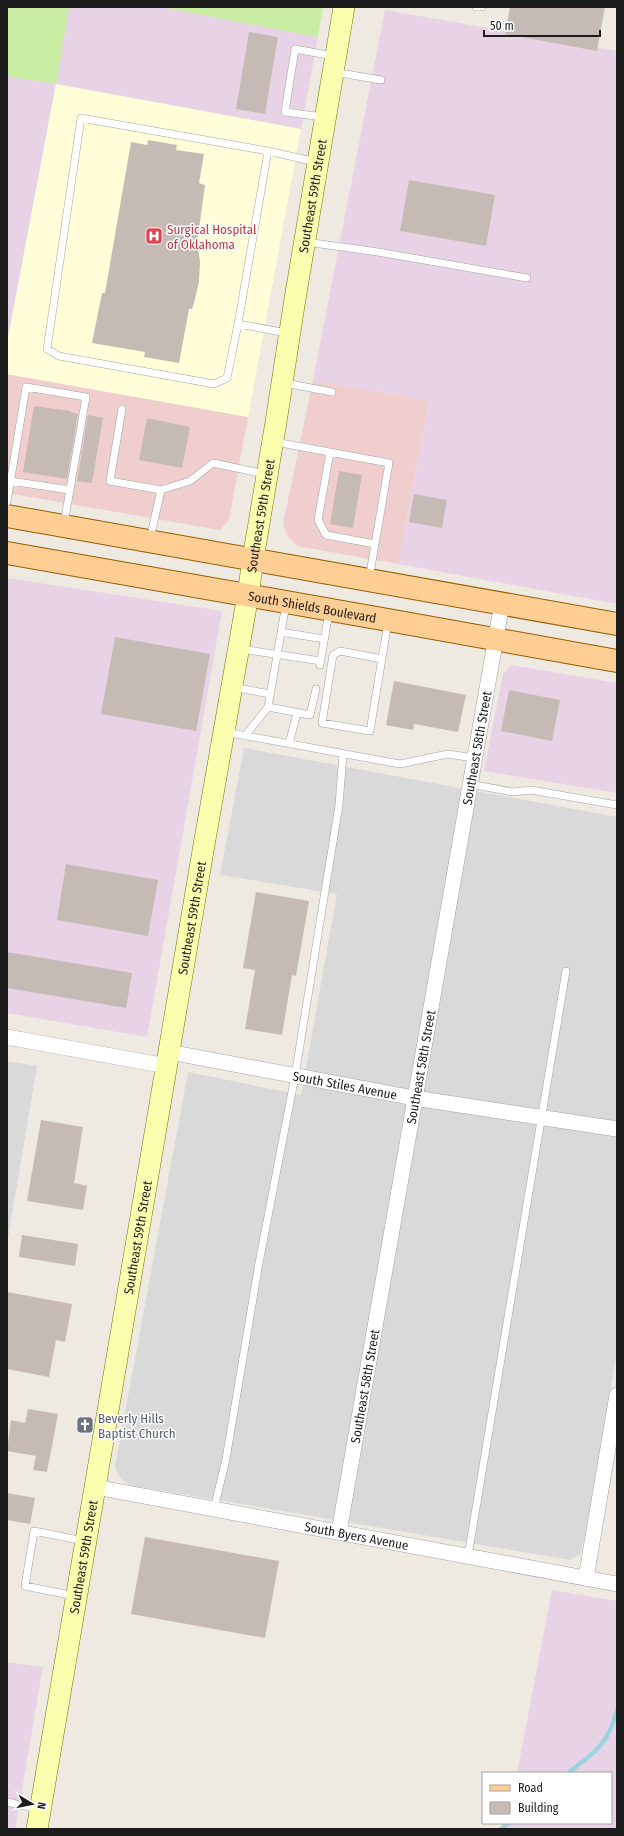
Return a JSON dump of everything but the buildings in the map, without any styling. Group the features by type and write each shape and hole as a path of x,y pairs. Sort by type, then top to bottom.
{"main road":[{"name":"Southeast 59th Street","path":"38,1819 248,596 289,333 344,7"},
{"path":"7,516 617,624"},
{"name":"South Shields Boulevard","path":"7,554 617,661"}],"street":[{"name":"Southeast 58th Street","path":"339,1532 502,603"},
{"name":"South Stiles Avenue","path":"7,1037 295,1076 414,1098 617,1129"},
{"path":"586,1578 617,1396"},
{"name":"South Byers Avenue","path":"95,1488 617,1584"}],"lane":[{"path":"476,7 482,7"},
{"path":"326,118 285,112 295,49 381,80"},
{"path":"268,151 238,324 227,378 214,384 59,356 47,349 81,118 268,151 318,162"},
{"path":"304,242 378,252 527,278"},
{"path":"238,324 289,333"},
{"path":"282,383 332,392"},
{"path":"7,502 26,387 86,397 64,526"},
{"path":"122,410 110,481 161,490 190,481 213,463 267,475"},
{"path":"273,442 389,463 369,580"},
{"path":"330,452 318,520 326,535 375,544"},
{"path":"10,481 70,490"},
{"path":"150,541 161,490"},
{"path":"245,736 268,707 286,602"},
{"path":"239,649 277,654 320,664 330,610"},
{"path":"382,659 340,651 333,655 322,723 370,731 382,659 388,620"},
{"path":"281,632 324,639"},
{"path":"232,687 270,694"},
{"path":"268,707 310,716 316,689"},
{"path":"289,744 296,713"},
{"path":"224,732 400,764 448,754 474,758"},
{"path":"214,1509 226,1459 261,1256 295,1076 339,805 343,754"},
{"path":"470,784 513,792 531,790 617,805"},
{"path":"468,1556 566,971"},
{"path":"76,1596 25,1586 34,1531 86,1541"},
{"path":"7,1802 38,1819"}],"shaded area":[{"path":"69,7 161,7 318,37 301,129 56,84"},
{"path":"385,10 617,51 617,604 398,564 429,401 313,380"},
{"path":"7,76 56,84 7,343"},
{"name":"Surgical Hospital of Oklahoma","path":"56,84 301,129 248,417 7,374 7,343"},
{"path":"7,374 248,417 229,520 220,530 7,493"},
{"path":"313,380 429,401 398,564 297,546 288,536 283,524"},
{"path":"7,578 222,611 147,1037 7,1013"},
{"path":"511,665 617,683 617,793 484,771 503,674"},
{"path":"244,748 617,817 617,1350 586,1531 580,1554 570,1560 129,1485 119,1477 115,1467 188,1072 301,1095 337,894 220,875"},
{"path":"7,1061 37,1066 7,1244"},
{"path":"552,1590 617,1601 617,1829 506,1829 507,1824 612,1824 612,1772 517,1772"},
{"path":"7,1662 43,1667 15,1829 7,1829"}],"green space":[{"path":"7,7 69,7 56,84 7,76"},
{"path":"161,7 323,7 318,37"}],"waterway":[{"path":"569,1772 593,1753 605,1740 617,1710"},
{"path":"501,1829 508,1824"}],"place":[{"name":"Surgical Hospital of Oklahoma","path":"154,236"},
{"name":"Beverly Hills Baptist Church","path":"85,1425"}]}
